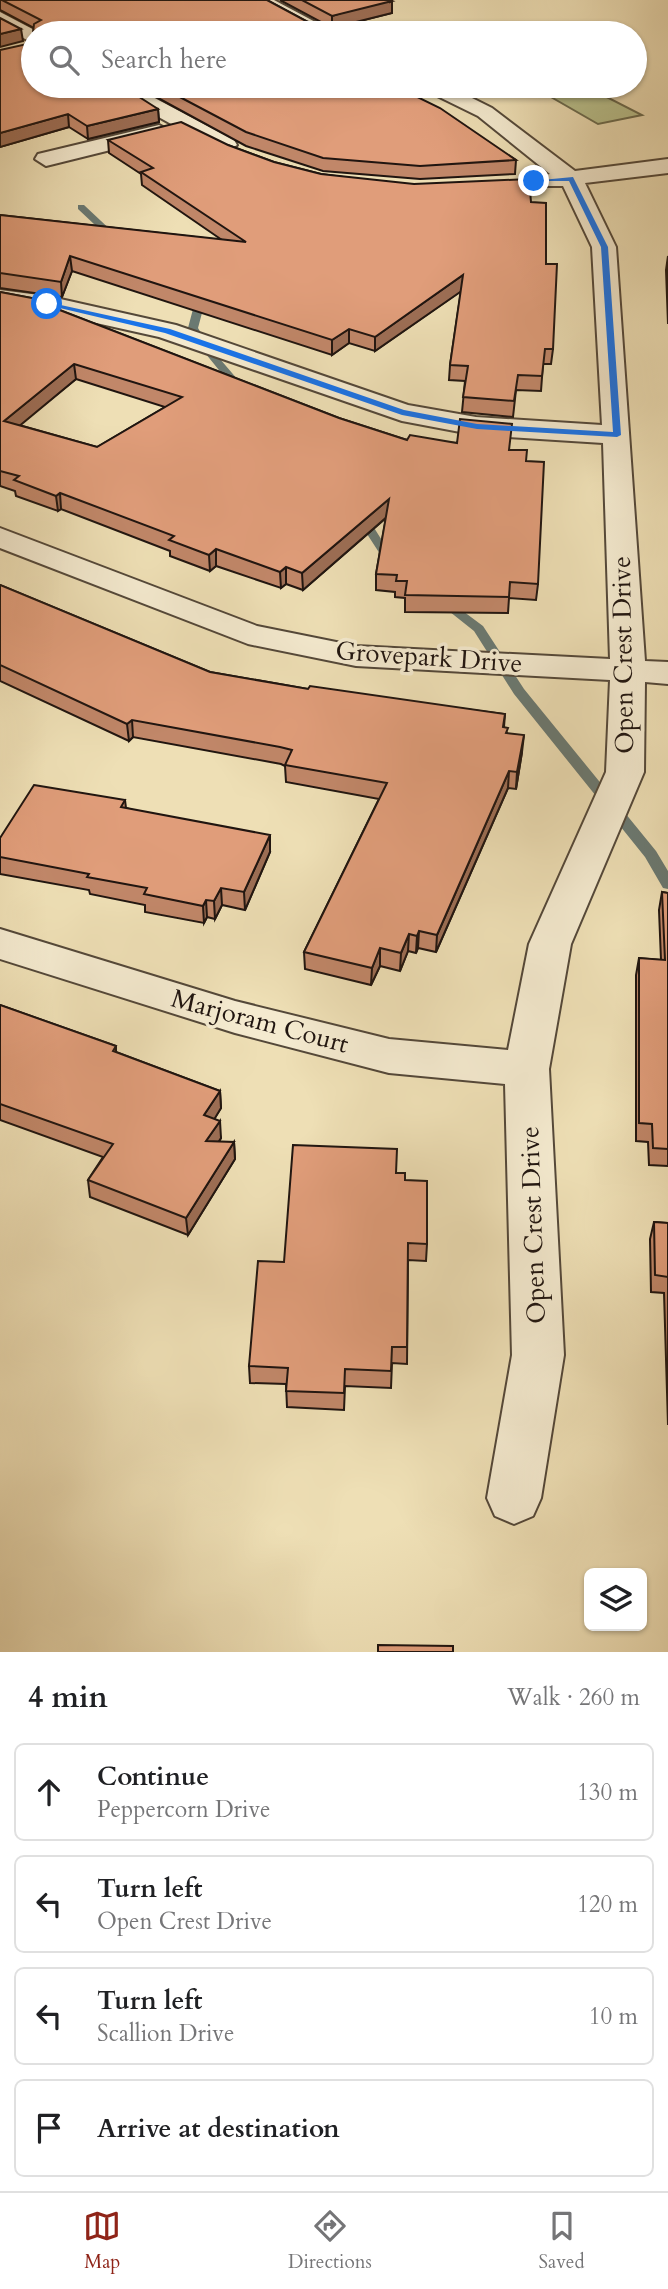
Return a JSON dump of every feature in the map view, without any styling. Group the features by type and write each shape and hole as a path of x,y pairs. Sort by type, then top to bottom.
{"street":[{"path":"260,0 302,21"},
{"path":"0,18 21,38"},
{"path":"138,98 243,153"},
{"path":"456,98 485,112 571,179"},
{"path":"46,159 185,125"},
{"path":"522,182 571,179 668,166"},
{"name":"Open Crest Drive","path":"514,1498 538,1355 527,1069 550,944 625,772 648,672 617,435 604,247 571,179"},
{"path":"0,298 47,304 167,331 402,412 477,426 617,435"},
{"name":"Grovepark Drive","path":"0,537 248,634 356,656 648,672"},
{"name":"Marjoram Court","path":"0,944 234,1017 389,1056 527,1069"}],"green space":[{"path":"553,98 609,98 642,115 598,124"}],"building":[{"path":"2,0 267,0 306,21 39,21"},
{"path":"302,0 389,0 392,1 332,16"},
{"path":"0,18 21,29 0,34"},
{"path":"21,45 21,98 141,98 158,109 87,126 68,114 0,133 0,50"},
{"path":"182,98 420,98 440,108 516,160 420,166 323,158 246,132"},
{"path":"181,122 228,145 274,162 321,174 414,184 529,179 531,202 546,203 546,264 557,264 553,349 545,349 542,376 518,375 514,401 463,397 468,366 450,365 463,275 375,337 349,329 332,340 70,256 61,282 0,273 0,215 246,242 141,172 153,168 108,140"},
{"path":"0,292 53,302 52,307 339,418 407,440 410,435 457,443 460,419 512,424 509,450 527,450 526,461 544,462 538,584 510,582 509,597 405,595 407,581 396,581 397,575 376,574 389,499 302,573 286,567 280,572 216,549 209,555 169,540 174,536 60,493 56,496 14,480 19,476 0,471","holes":["74,364 182,397 97,447 4,421"]},
{"path":"0,585 210,672 308,689 310,686 505,714 503,727 508,728 506,733 524,735 517,772 509,771 437,935 419,931 417,936 409,934 401,953 380,948 372,968 304,952 387,783 285,765 292,750 280,747 132,720 127,724 0,665"},
{"path":"34,785 125,800 121,807 270,835 244,892 221,888 214,901 206,900 203,906 144,894 147,888 0,857 0,838"},
{"path":"662,892 668,893 668,1149 653,1148 652,1124 639,1123 639,958 665,960"},
{"path":"0,1005 116,1046 113,1051 220,1091 204,1115 220,1121 206,1141 234,1142 186,1218 88,1180 113,1144 0,1104"},
{"path":"293,1145 397,1149 396,1173 405,1173 405,1180 427,1181 427,1244 408,1243 407,1347 392,1347 391,1371 345,1369 344,1393 286,1391 288,1368 249,1366 258,1261 284,1262"},
{"path":"654,1222 668,1223 668,1277 655,1275"},
{"path":"378,1645 453,1646 453,1652 378,1652"}],"waterway":[{"path":"81,207 114,238"},
{"path":"202,294 193,328 204,346 240,389"},
{"path":"362,517 384,552 393,560"},
{"path":"444,601 479,629 519,691 651,854 668,884"}],"route":[{"path":"47,304 167,331 402,412 477,426 617,435 604,247 571,179 534,181"}]}
